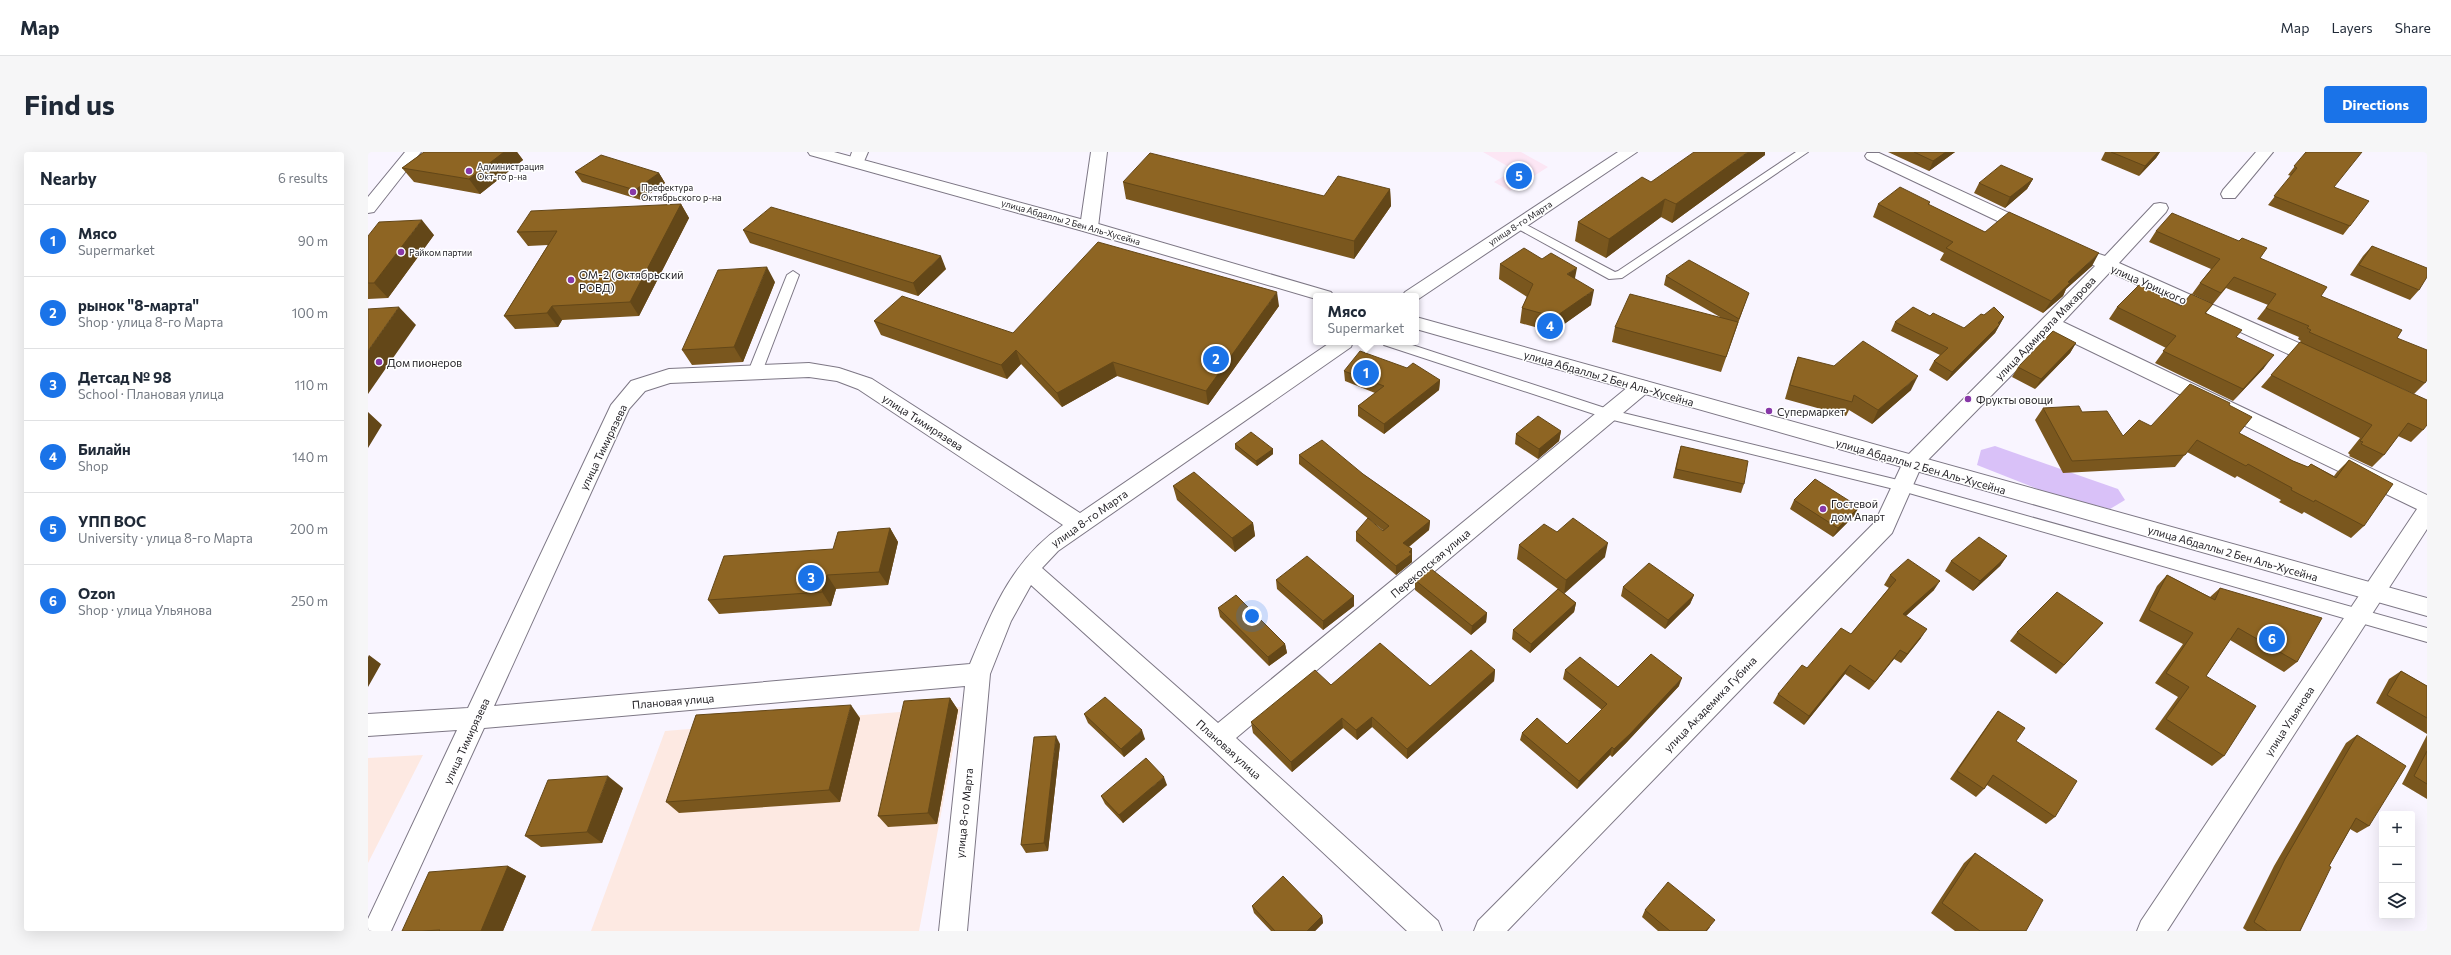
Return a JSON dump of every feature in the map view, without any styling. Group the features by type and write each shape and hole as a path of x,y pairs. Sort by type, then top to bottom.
{"street":[{"path":"368,208 413,152"},
{"name":"улица Абдаллы 2 Бен Аль-Хусейна","path":"816,152 858,158 1314,293"},
{"path":"1089,227 1099,152"},
{"name":"улица 8-го Марта","path":"1415,293 1517,224 1629,152"},
{"path":"2229,194 2265,152"},
{"path":"1873,156 2050,238"},
{"name":"улица Адмирала Макарова","path":"1912,463 2051,324 2160,208"},
{"name":"улица Урицкого","path":"2078,251 2340,369"},
{"name":"улица Абдаллы 2 Бен Аль-Хусейна","path":"1419,324 2427,607"},
{"path":"2051,324 2427,504"},
{"name":"улица 8-го Марта","path":"952,931 978,674 1000,619 1028,569 1050,545 1079,524 1340,345"},
{"name":"улица Тимирязева","path":"377,931 621,405 638,386 669,376 809,370 839,374 865,384 1079,524"},
{"name":"Перекопская улица","path":"1218,738 1641,387"},
{"name":"улица Академика Губина","path":"1488,931 1884,527 1912,463"},
{"name":"улица Ульянова","path":"2151,931 2427,511"},
{"name":"Плановая улица","path":"1028,569 1218,738 1428,931"},
{"name":"Плановая улица","path":"368,725 477,718 978,674"}],"lane":[{"path":"1517,224 1613,276 1622,274 1803,152"},
{"path":"755,372 793,275"},
{"path":"1398,345 1609,414 1902,486 2427,635"}],"shaded area":[{"path":"1483,152 1521,152 1548,167 1510,191 1494,182 1514,170"},
{"path":"1995,446 2118,489 2125,500 2110,509 2048,493 1977,465 1981,450"},
{"path":"961,707 919,931 591,931 665,731"},
{"path":"423,755 368,863 368,758"}],"building":[{"path":"424,152 504,152 469,179 402,168"},
{"path":"1694,152 1748,152 1676,204 1665,199 1609,239 1578,222 1642,177 1651,182"},
{"path":"1914,152 1946,152 1933,161"},
{"path":"2111,152 2158,152 2145,166"},
{"path":"2306,152 2362,152 2334,187 2369,201 2350,226 2274,196 2297,168 2294,166"},
{"path":"1150,153 1324,196 1338,176 1390,189 1354,241 1123,182"},
{"path":"601,155 659,173 635,190 575,172"},
{"path":"2001,165 2033,179 2010,197 1979,183"},
{"path":"1900,187 1930,202 1928,204 1985,232 2009,212 2099,253 2068,282 2070,283 2051,301 1946,248 1953,242 1878,204"},
{"path":"681,204 630,302 552,306 547,313 504,316 557,231 517,232 531,211"},
{"path":"771,207 941,256 913,283 743,230"},
{"path":"2172,213 2239,241 2242,238 2267,248 2260,258 2327,287 2321,296 2402,330 2397,338 2427,350 2427,380 2425,383 2309,332 2311,330 2307,328 2309,326 2266,308 2276,294 2234,277 2221,293 2200,283 2220,259 2156,231"},
{"path":"422,220 374,283 368,283 368,236 379,222"},
{"path":"1098,242 1277,292 1206,391 1113,362 1057,393 1016,350 1001,365 874,321 902,296 1013,333"},
{"path":"2372,246 2427,268 2427,277 2419,290 2359,265"},
{"path":"1524,248 1542,259 1551,253 1577,268 1567,274 1594,290 1555,317 1522,308 1533,284 1500,264"},
{"path":"1689,260 1749,293 1739,319 1666,276"},
{"path":"767,267 734,347 682,350 718,270"},
{"path":"2139,285 2181,306 2191,294 2213,304 2205,313 2242,330 2236,337 2274,355 2243,389 2163,351 2176,336 2117,307"},
{"path":"1630,294 1738,322 1726,357 1615,327"},
{"path":"399,307 368,351 368,309"},
{"path":"1913,307 1930,316 1933,313 1964,328 1981,314 1984,315 1994,307 2004,317 1998,323 2000,324 1952,372 1934,361 1948,348 1895,322"},
{"path":"2053,331 2076,343 2041,379 2018,367"},
{"path":"1863,341 1918,376 1878,410 1854,395 1852,402 1790,385 1798,357 1834,366"},
{"path":"2300,342 2427,400 2427,425 2423,430 2408,423 2384,455 2361,444 2363,442 2360,441 2372,425 2271,375"},
{"path":"1360,351 1407,368 1413,363 1440,380 1384,424 1358,406 1384,386 1344,371"},
{"path":"2190,384 2230,403 2229,405 2252,417 2239,433 2293,461 2308,467 2311,464 2336,478 2349,460 2393,484 2364,526 2315,500 2314,502 2291,490 2292,488 2248,464 2246,466 2197,440 2185,455 2072,461 2043,408 2079,406 2082,412 2107,411 2123,436 2139,420 2151,426"},
{"path":"1538,416 1561,431 1539,449 1516,434"},
{"path":"1251,432 1273,449 1256,461 1235,444"},
{"path":"1322,440 1363,474 1430,521 1403,543 1412,549 1409,552 1412,554 1396,566 1356,532 1368,518 1383,531 1389,526 1299,455"},
{"path":"1681,446 1748,461 1744,484 1676,469"},
{"path":"1194,472 1253,523 1232,538 1173,486"},
{"path":"1815,479 1859,507 1838,528 1794,500"},
{"path":"1573,518 1608,543 1566,580 1519,545 1544,524 1557,532"},
{"path":"890,528 879,572 827,575 822,592 708,600 724,556 833,549 838,532"},
{"path":"1979,537 2007,556 1980,581 1951,561"},
{"path":"1307,556 1354,596 1323,621 1276,580"},
{"path":"1908,559 1940,581 1903,614 1927,629 1907,654 1900,650 1875,682 1850,665 1809,716 1778,694 1802,665 1807,668 1841,628 1851,634 1896,580 1890,575"},
{"path":"1649,563 1694,595 1668,620 1623,587"},
{"path":"1430,568 1487,613 1472,626 1415,580"},
{"path":"2167,575 2215,600 2220,588 2322,618 2297,662 2238,628 2206,676 2256,706 2224,756 2166,719 2189,687 2166,673 2193,633 2149,610"},
{"path":"1558,589 1576,603 1531,644 1513,630"},
{"path":"2057,592 2103,623 2064,665 2017,632"},
{"path":"1236,595 1285,644 1268,657 1218,608"},
{"path":"1380,643 1430,686 1471,650 1495,670 1407,749 1372,717 1356,730 1342,718 1291,762 1251,722 1315,670 1331,685"},
{"path":"1651,654 1682,678 1630,734 1614,749 1612,747 1579,781 1522,733 1537,718 1567,744 1607,704 1565,670 1580,657 1618,687"},
{"path":"2401,671 2427,686 2427,718 2387,695"},
{"path":"1105,697 1142,730 1121,749 1084,714"},
{"path":"950,698 928,813 878,816 904,701"},
{"path":"851,705 829,790 666,802 696,715"},
{"path":"1998,711 2025,728 2016,741 2077,781 2055,817 1993,775 1984,789 1957,771"},
{"path":"2357,735 2406,766 2369,826 2356,818 2329,866 2331,867 2300,931 2267,931 2254,922 2285,859"},
{"path":"1056,736 1044,843 1021,845 1034,737"},
{"path":"2427,751 2427,784 2414,776"},
{"path":"1146,758 1164,777 1119,815 1101,796"},
{"path":"608,776 587,832 525,836 548,780"},
{"path":"1975,853 2043,900 2026,931 1980,931 1942,903"},
{"path":"508,866 481,931 402,931 429,872"},
{"path":"1283,876 1322,916 1307,931 1275,931 1252,906"},
{"path":"1668,882 1715,920 1706,931 1670,931 1645,910"}],"place":[{"name":"Администрация Окт-го р-на","path":"469,171"},
{"name":"УПП ВОС","path":"1519,176"},
{"name":"Префектура Октябрьского р-на","path":"633,192"},
{"name":"Райком партии","path":"401,252"},
{"name":"ОМ-2 (Октябрьский РОВД)","path":"571,280"},
{"name":"Билайн","path":"1550,326"},
{"name":"рынок \"8-марта\"","path":"1216,359"},
{"name":"Дом пионеров","path":"379,362"},
{"name":"Мясо","path":"1366,373"},
{"name":"Фрукты овощи","path":"1968,399"},
{"name":"Супермаркет","path":"1769,411"},
{"name":"Гостевой дом Апарт","path":"1823,509"},
{"name":"Детсад № 98","path":"811,578"},
{"name":"Ozon","path":"2272,639"}]}
